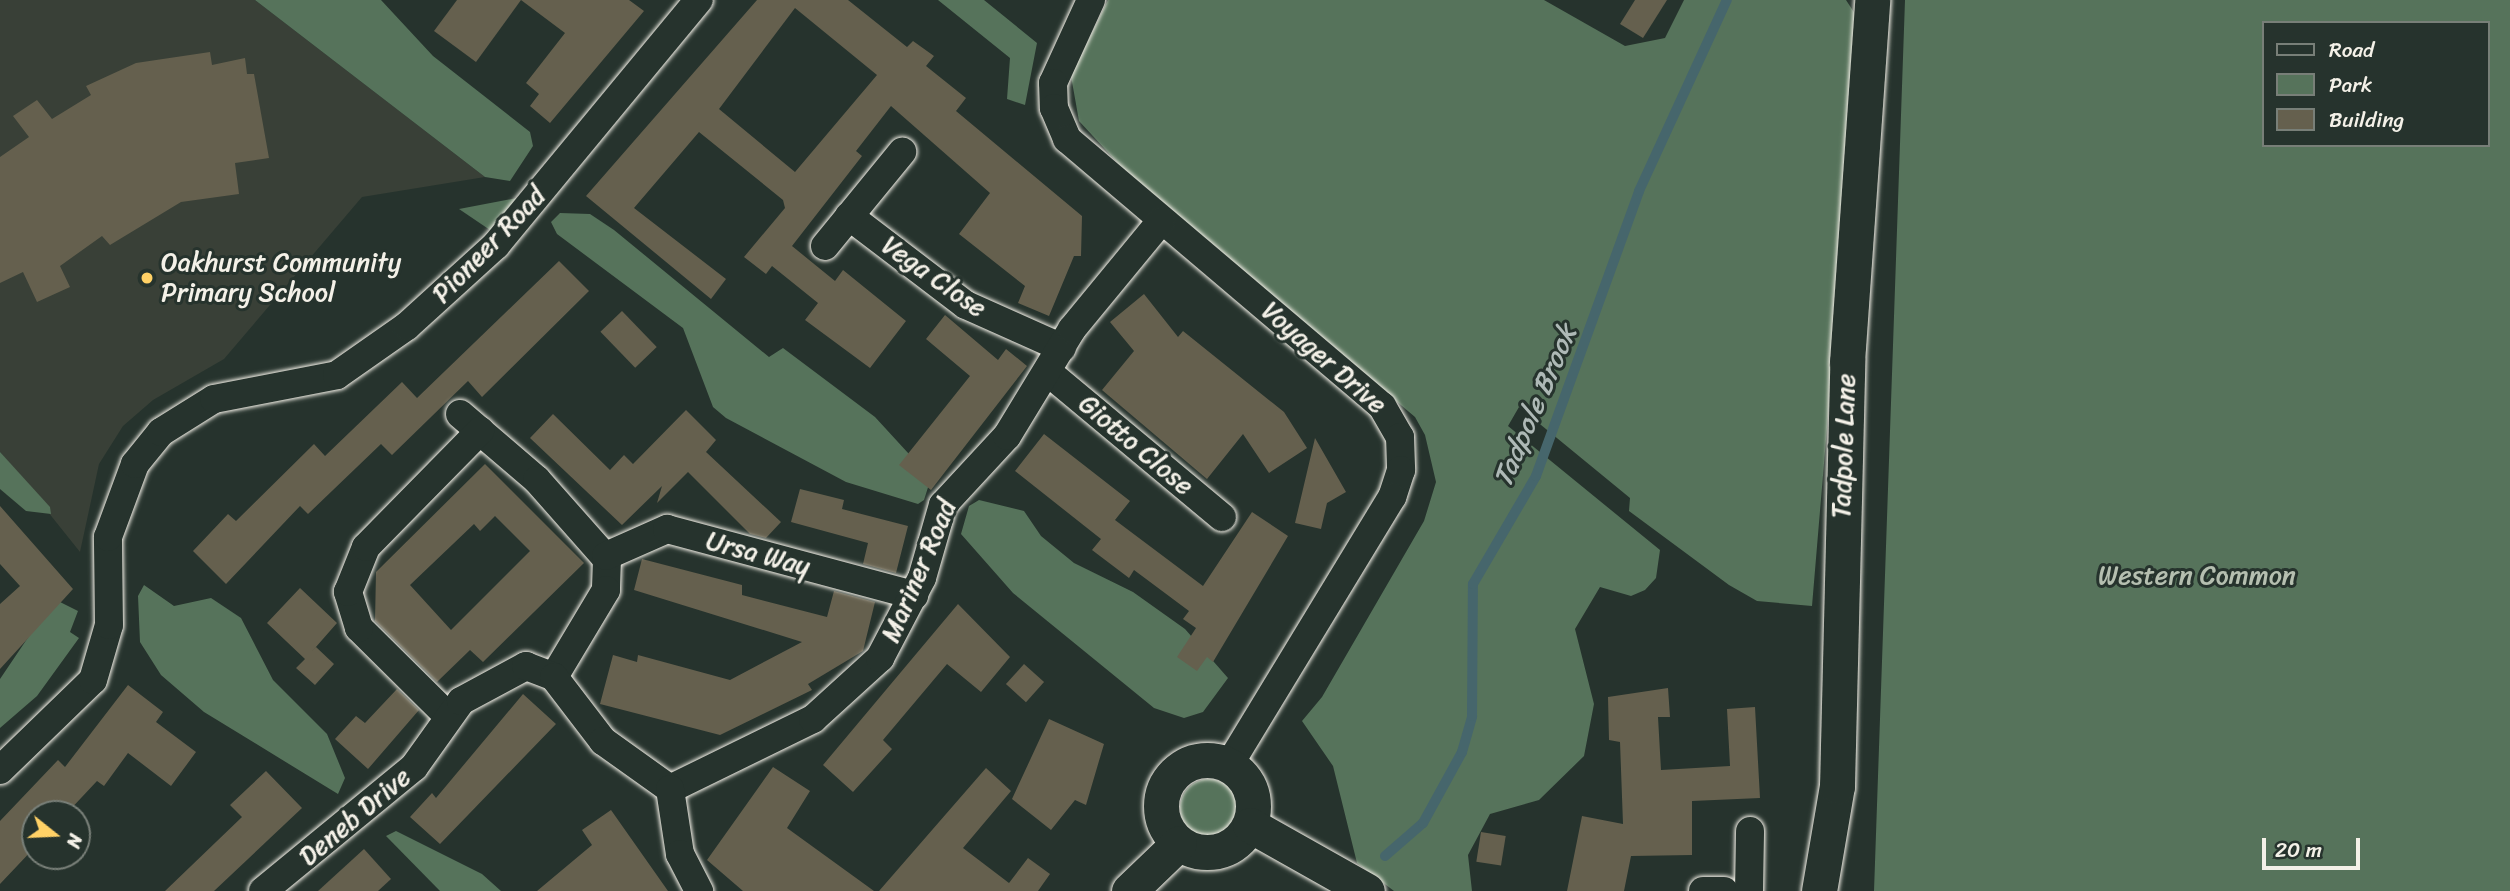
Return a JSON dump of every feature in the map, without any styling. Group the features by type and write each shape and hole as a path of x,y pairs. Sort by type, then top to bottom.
{"street":[{"name":"Pioneer Road","path":"0,770 93,680 109,625 105,556 111,528 135,464 161,432 214,399 337,375 407,326 496,245 699,0"},
{"name":"Voyager Drive","path":"1091,0 1055,77 1056,116 1072,144 1390,413 1402,447 1392,497 1229,765"},
{"name":"Tadpole Lane","path":"1819,891 1837,786 1847,362 1872,0"},
{"path":"825,246 902,152"},
{"name":"Vega Close","path":"849,216 966,305 1062,348"},
{"name":"Mariner Road","path":"670,789 824,711 892,644 914,595 943,505 1007,436 1049,373 1062,348 1161,221"},
{"name":"Giotto Close","path":"1049,373 1222,517"},
{"path":"447,715 359,628 348,592 366,547 470,422 537,480 606,556 606,590 554,677 603,741 670,789 680,854 699,891"},
{"name":"Ursa Way","path":"606,556 667,529 914,595"},
{"name":"Deneb Drive","path":"263,891 409,773 447,715 514,667 554,677"},
{"path":"1196,761 1229,765 1252,797 1250,825 1218,851 1179,843 1161,811 1171,776 1196,761"},
{"path":"1250,825 1367,891"},
{"path":"1749,891 1750,831"},
{"path":"1129,891 1179,843"},
{"path":"1703,891 1724,891"}],"shaded area":[{"name":"Oakhurst Community Primary School","path":"0,0 255,0 485,177 362,197 224,359 153,400 123,426 99,464 80,552 0,452"}],"green space":[{"path":"255,0 381,0 433,56 530,132 533,146 510,181 485,177"},
{"path":"938,0 984,0 1037,43 1025,105 1007,99 1010,58"},
{"path":"1108,0 1544,0 1625,46 1665,38 1684,0 1846,0 1861,23 1812,606 1757,601 1729,585 1629,511 1630,498 1519,407 1508,426 1660,550 1656,578 1645,590 1631,596 1600,587 1575,629 1594,704 1584,756 1539,800 1490,814 1468,855 1472,891 1394,891 1357,863 1333,766 1302,721 1322,697 1424,521 1436,482 1425,435 1415,417 1128,174 1079,121 1071,76"},
{"name":"Western Common","path":"1905,0 2510,0 2510,891 1874,891"},
{"path":"517,198 490,230 459,209"},
{"path":"560,213 590,214 614,230 769,357 783,348 875,417 931,478 924,500 918,504 846,482 726,418 713,407 683,328 557,234 551,222"},
{"path":"0,452 50,507 51,514 26,511 0,489"},
{"path":"979,500 1024,511 1041,536 1074,563 1133,592 1185,629 1228,678 1203,712 1184,718 1154,708 1013,593 961,534 969,506"},
{"path":"144,585 174,606 211,598 241,618 273,680 327,734 345,778 338,794 204,712 161,675 140,642 138,596"},
{"path":"54,599 78,611 70,632 79,638 37,696 0,728 0,679"},
{"path":"1209,779 1220,781 1233,792 1238,808 1236,819 1225,832 1209,837 1198,835 1185,824 1180,808 1182,797 1193,784"},
{"path":"396,831 482,874 501,891 440,891 386,836"}],"building":[{"path":"457,0 521,0 476,62 434,31"},
{"path":"521,0 629,0 644,11 550,123 530,106 539,94 526,83 565,33"},
{"path":"757,0 848,0 907,47 913,41 934,56 926,66 966,98 956,111 1082,216 1081,256 1074,256 1049,316 1018,303 1025,286 959,234 990,193 891,106 856,151 862,156 792,246 835,281 843,270 906,321 870,368 805,320 818,303 772,266 766,274 744,257 785,208 783,200 699,132 634,208 726,279 711,299 586,196","holes":["795,8 877,75 795,172 719,109"]},
{"path":"1635,0 1667,0 1643,38 1620,24"},
{"path":"210,52 212,65 245,58 247,74 254,74 269,158 235,163 239,194 181,202 110,245 102,236 60,266 70,287 37,302 23,272 0,283 0,157 29,137 13,116 37,100 52,119 91,95 86,86 136,63"},
{"path":"559,261 589,291 482,397 468,381 392,455 381,444 308,514 300,506 226,584 193,551 228,514 236,521 314,444 325,456 402,382 417,398"},
{"path":"1144,294 1178,337 1183,331 1284,412 1307,448 1269,473 1243,434 1207,479 1102,390 1134,351 1110,322"},
{"path":"622,311 657,347 635,368 600,332"},
{"path":"945,315 998,360 1006,349 1027,366 931,490 899,465 970,376 926,339"},
{"path":"686,410 716,440 706,452 781,522 766,538 750,534 688,472 657,503 662,486 622,525 530,438 553,414 610,470 624,455 633,464"},
{"path":"1044,434 1130,501 1115,520 1203,586 1252,512 1288,536 1213,662 1207,657 1197,671 1177,657 1196,628 1183,619 1189,611 1134,570 1129,578 1092,550 1101,539 1015,471"},
{"path":"1315,438 1346,492 1327,503 1321,529 1295,523"},
{"path":"485,464 584,563 483,662 470,650 437,682 375,621 376,572","holes":["495,516 530,551 451,630 410,585 474,524 480,531"]},
{"path":"800,489 844,500 842,509 908,526 896,573 863,564 868,543 791,522"},
{"path":"0,506 73,589 0,669 0,604 20,586 0,564"},
{"path":"642,559 742,585 742,595 827,617 834,591 875,602 863,651 808,684 812,690 720,735 600,704 613,655 637,662 638,655 730,680 802,642 634,590"},
{"path":"300,588 337,623 308,656 316,647 334,664 315,685 296,668 305,659 267,623"},
{"path":"958,604 1010,657 981,692 947,664 883,740 892,749 853,792 823,765"},
{"path":"1024,664 1044,682 1026,702 1006,684"},
{"path":"128,685 163,712 156,722 196,752 171,786 128,753 104,786 97,781 79,800 21,800 21,862 0,884 0,821 58,760 65,767"},
{"path":"1668,688 1670,717 1658,717 1661,770 1730,766 1727,709 1755,707 1760,798 1692,801 1692,855 1631,856 1624,891 1567,891 1582,816 1623,824 1620,742 1609,740 1608,697"},
{"path":"397,689 419,710 368,769 335,739 356,716 365,723"},
{"path":"523,694 556,724 440,844 410,817 432,793 436,798"},
{"path":"1049,719 1104,744 1086,805 1075,800 1051,830 1012,799"},
{"path":"773,767 810,791 787,828 874,891 743,891 707,860"},
{"path":"986,768 1011,791 963,848 1009,883 1028,858 1050,874 1038,891 879,891"},
{"path":"266,771 302,808 214,891 165,891 242,817 230,805"},
{"path":"611,810 668,891 537,891 592,845 582,830"},
{"path":"1481,832 1506,836 1501,866 1476,862"},
{"path":"364,849 391,879 378,891 318,891"}],"waterway":[{"name":"Tadpole Brook","path":"1385,856 1423,823 1462,752 1472,716 1473,584 1536,476 1639,191 1727,0"}],"place":[{"name":"Oakhurst Community Primary School","path":"147,278"}]}
